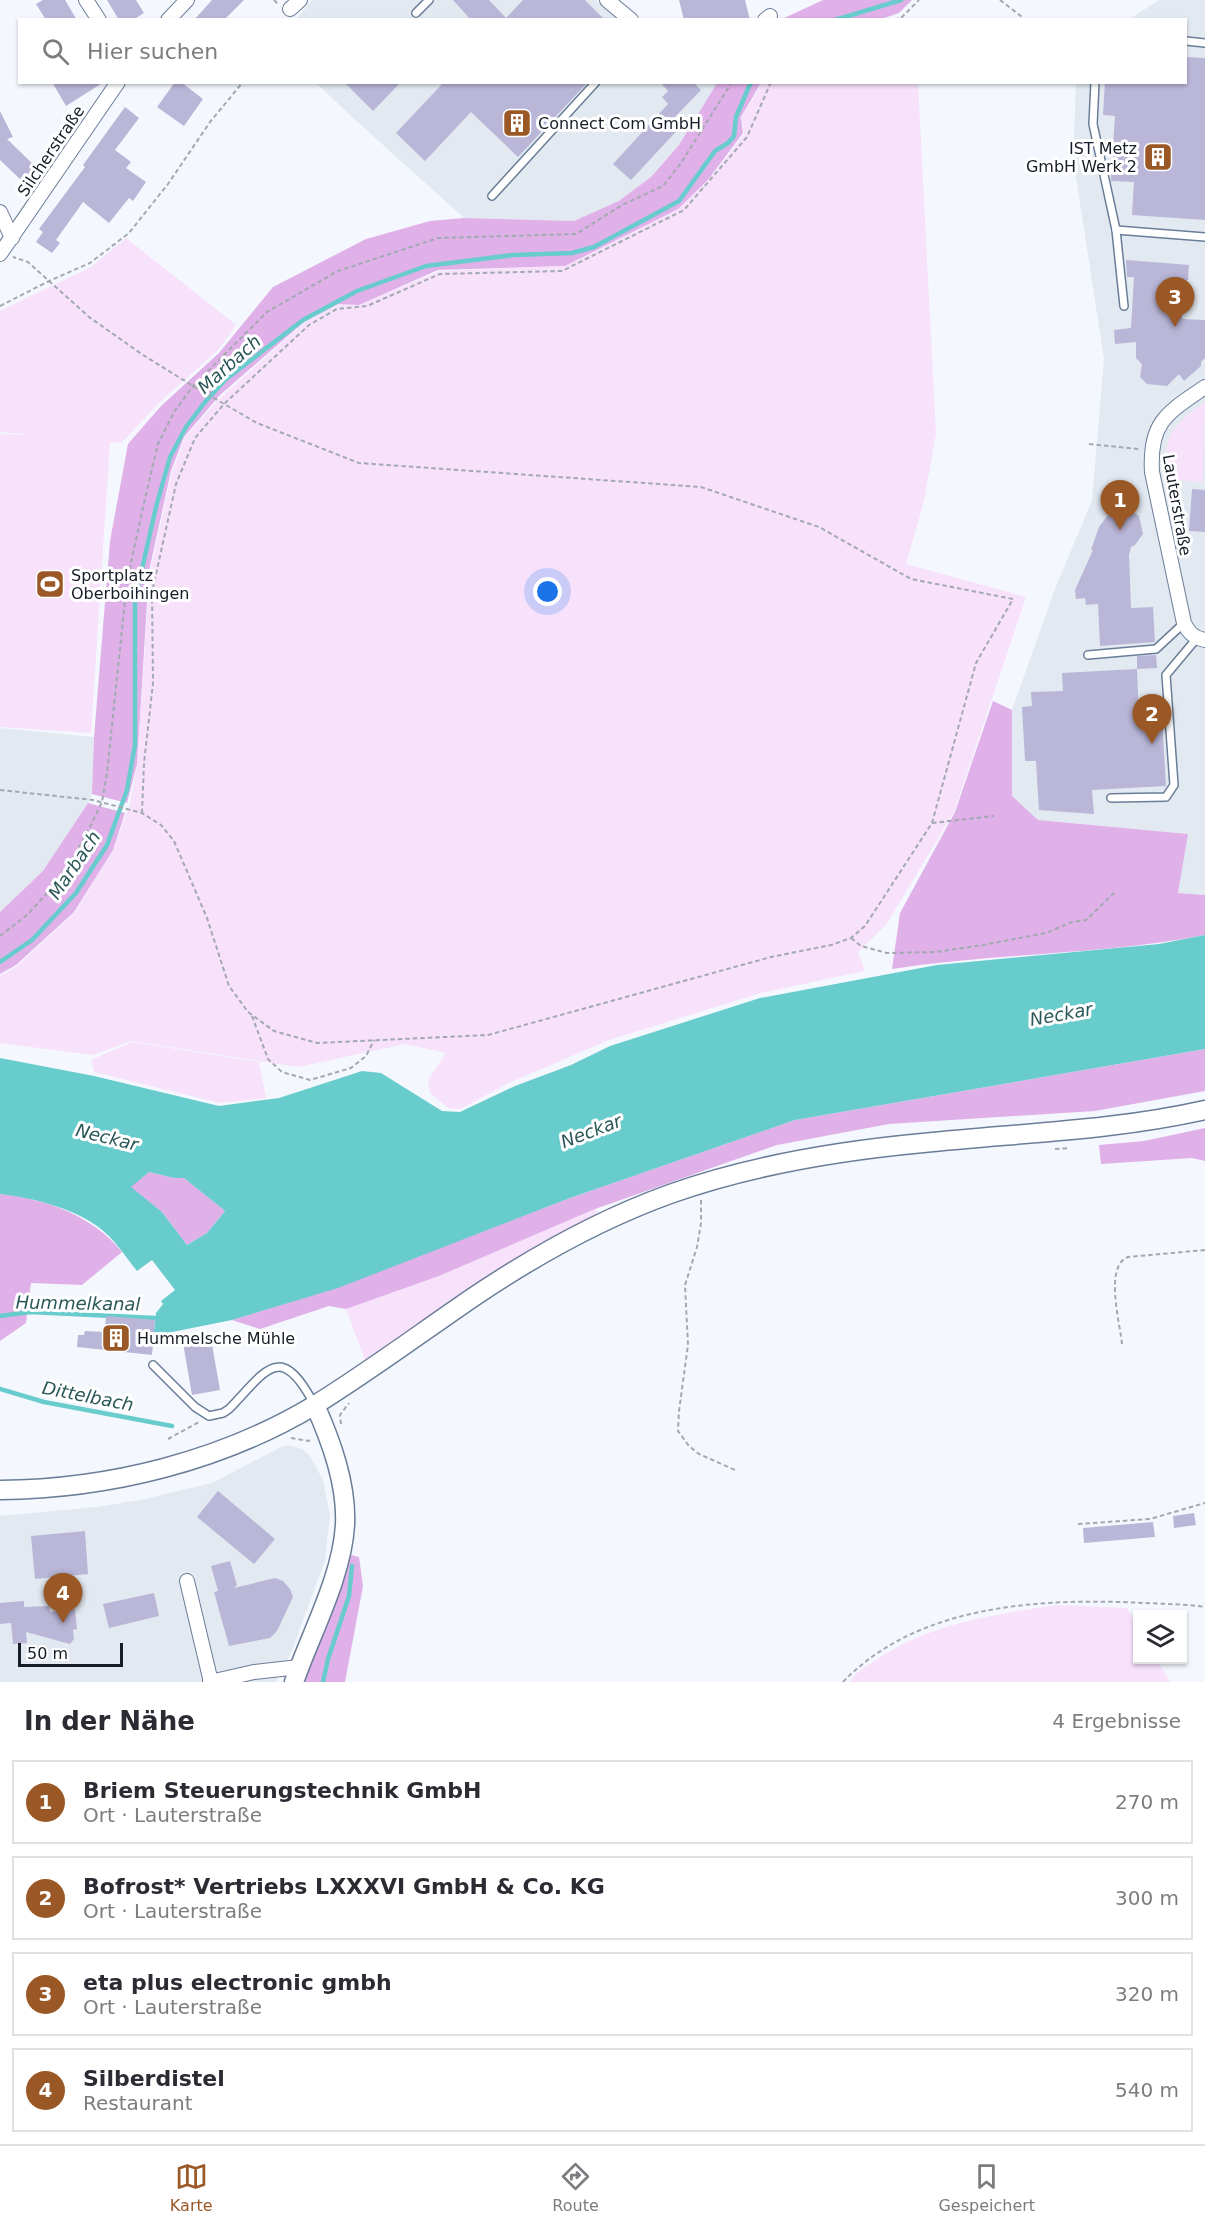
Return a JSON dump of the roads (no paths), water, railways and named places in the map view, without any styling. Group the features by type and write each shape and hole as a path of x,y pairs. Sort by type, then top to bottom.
{"street":[{"path":"86,0 98,18"},
{"path":"170,18 187,0"},
{"path":"607,0 629,18"},
{"name":"Silcherstraße","path":"1,253 117,84"},
{"path":"0,212 12,238"},
{"name":"Lauterstraße","path":"1201,639 1189,632 1184,623 1152,472 1150,450 1158,427 1169,414 1205,387"},
{"path":"0,1490 91,1482 184,1462 246,1439 315,1405 476,1295 543,1253 605,1221 672,1193 703,1194 772,1165 848,1151 925,1142 1075,1131 1151,1121 1205,1110"},
{"path":"187,1581 211,1682 254,1672 296,1675 332,1580 345,1524 344,1503 337,1465 315,1405"}],"lane":[{"path":"416,13 429,0"},
{"path":"1187,41 1205,43"},
{"path":"492,196 594,84"},
{"path":"1095,84 1093,124 1116,230 1124,306"},
{"path":"1116,230 1205,237"},
{"path":"1088,655 1156,649 1184,623"},
{"path":"1111,798 1166,797 1174,785 1166,675 1201,639"},
{"path":"153,1365 195,1407 209,1416 229,1409 262,1373 274,1366 281,1366 295,1375 315,1405"}],"water":[{"name":"Neckar","path":"1205,935 1205,1049 795,1120 570,1198 338,1288 232,1320 172,1332 153,1340 156,1313 163,1304 161,1301 175,1290 152,1260 137,1271 108,1236 86,1219 50,1204 0,1194 0,1058 94,1076 219,1106 279,1098 362,1071 381,1073 442,1111 460,1112 610,1046 760,998 937,965 1159,944","holes":["149,1172 184,1178 225,1211 207,1233 187,1245 162,1212 131,1187"]}],"waterway":[{"name":"Marbach","path":"842,18 901,0"},
{"name":"Marbach","path":"0,962 32,940 76,893 107,845 127,790 135,745 135,600 170,457 186,427 205,402 225,380 303,320 357,291 426,266 513,255 572,253 594,247 679,201 715,151 734,136 736,117 750,84"},
{"name":"Hummelkanal","path":"0,1316 30,1312 155,1318"},
{"name":"Dittelbach","path":"0,1389 44,1402 172,1426"},
{"name":"Dittelbach","path":"323,1682 328,1659 349,1596 352,1566"}],"place":[{"name":"Connect Com GmbH","path":"517,123"},
{"name":"IST Metz GmbH Werk 2","path":"1158,157"},
{"name":"eta plus electronic gmbh","path":"1175,327"},
{"name":"Briem Steuerungstechnik GmbH","path":"1120,530"},
{"name":"Sportplatz Oberboihingen","path":"50,584"},
{"name":"Bofrost* Vertriebs LXXXVI GmbH & Co. KG","path":"1152,744"},
{"name":"Hummelsche Mühle","path":"116,1338"},
{"name":"Silberdistel","path":"63,1623"}]}
